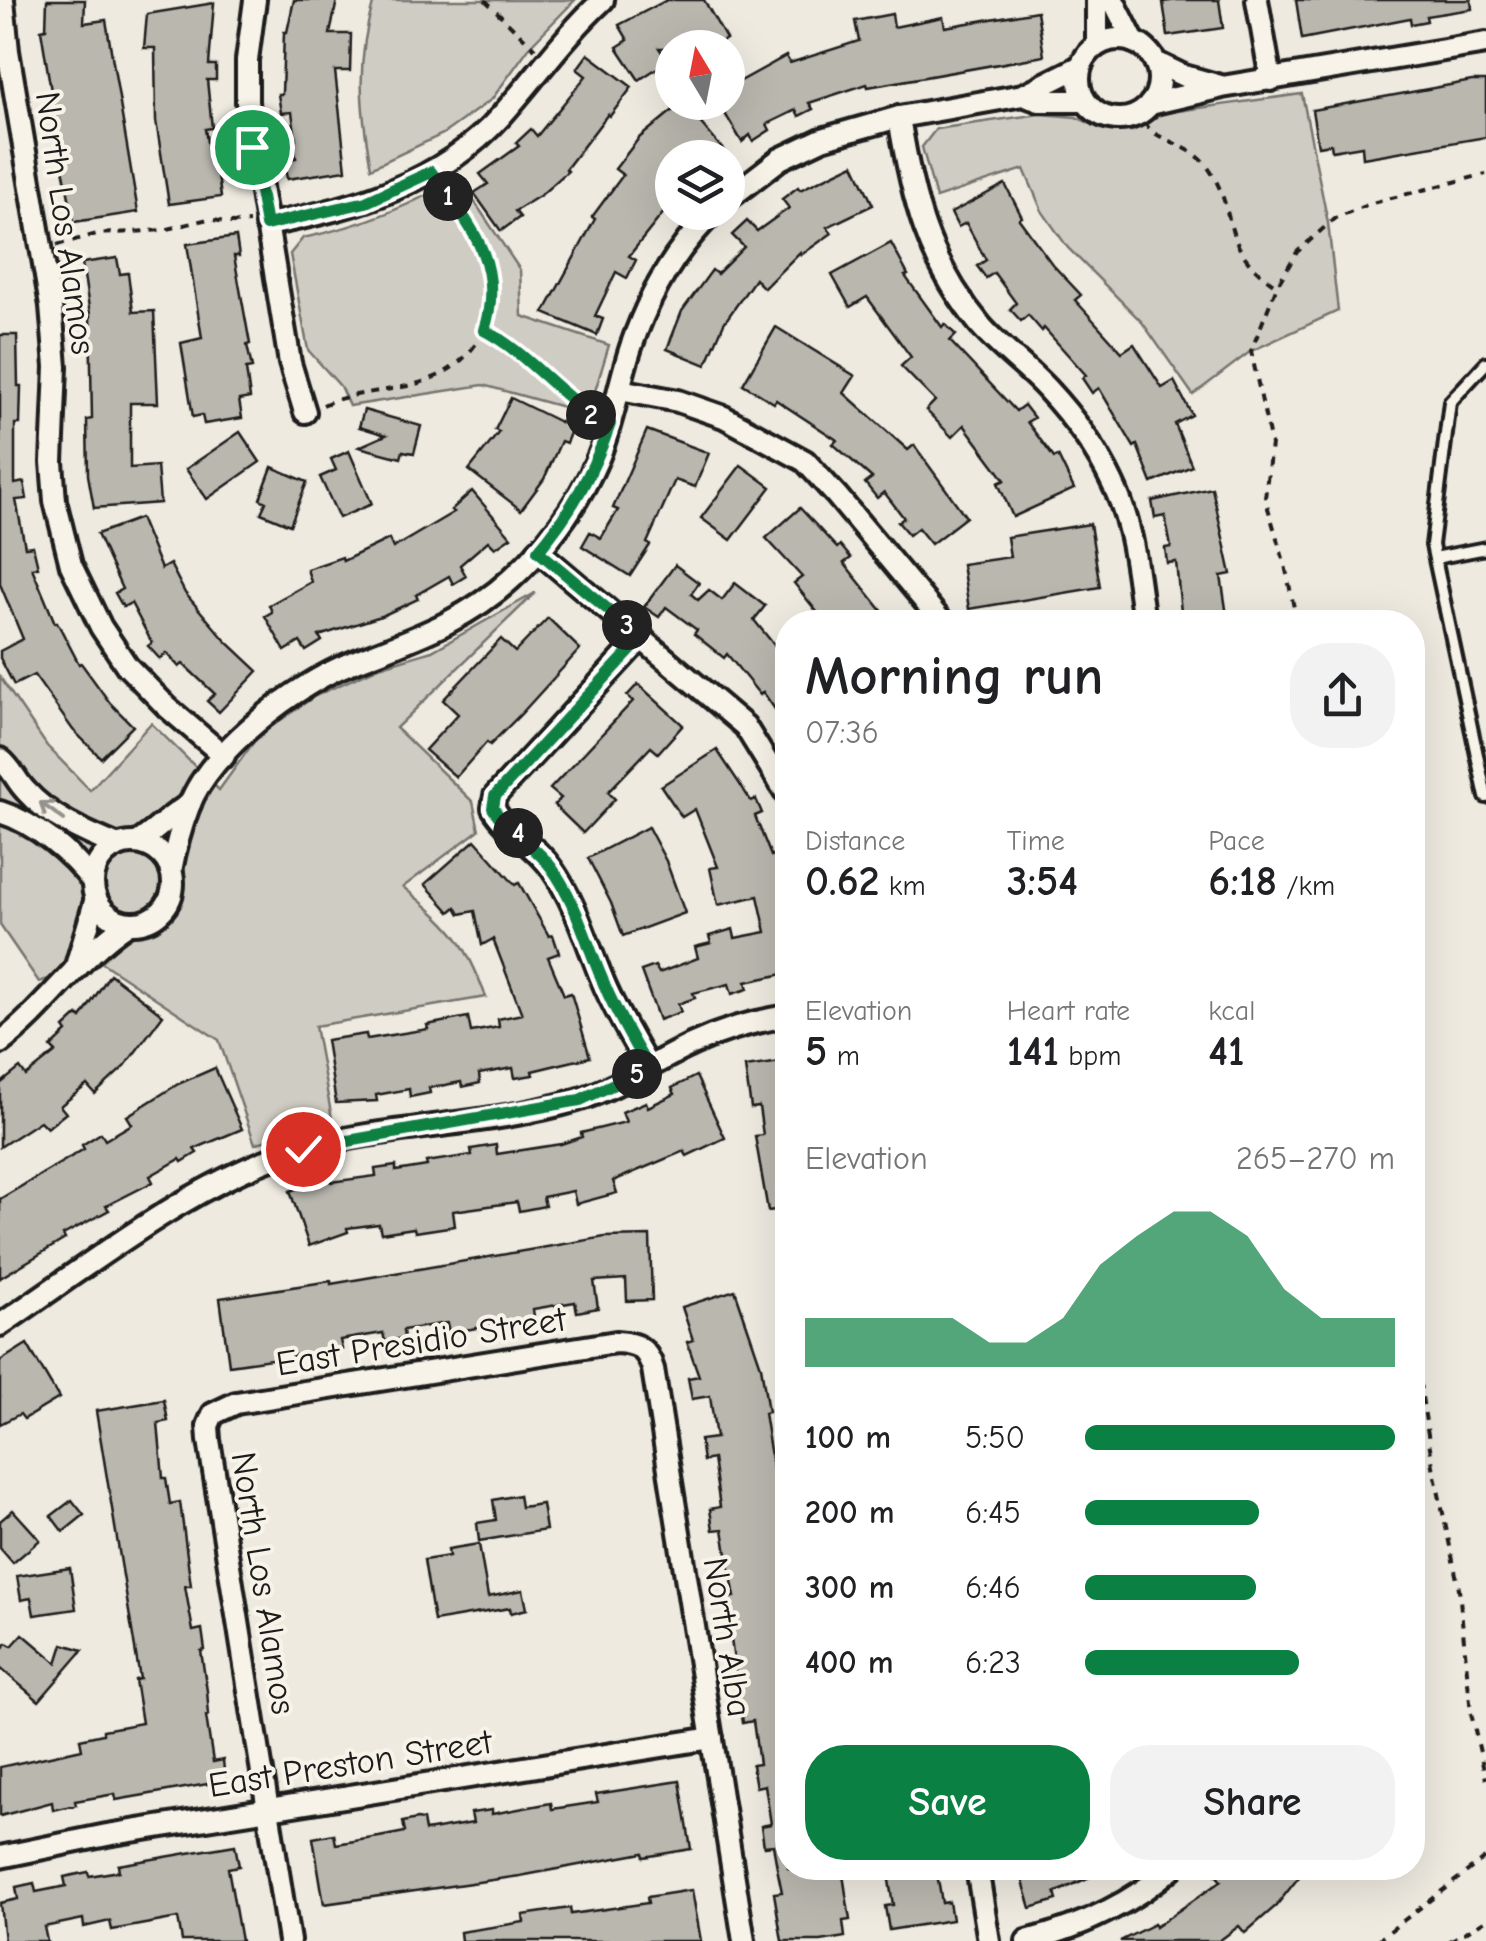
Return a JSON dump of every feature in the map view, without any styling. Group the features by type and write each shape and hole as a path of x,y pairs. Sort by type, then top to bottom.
{"street":[{"name":"North Los Alamos","path":"3,0 8,52 43,249 56,366 54,482 70,565 101,627 136,676 224,756"},
{"path":"255,0 247,60 247,102 290,363 305,412"},
{"path":"266,223 366,202 431,172 468,148 498,118 572,28 603,0"},
{"path":"1097,0 1097,45"},
{"path":"1113,0 1134,42 1155,62 1222,87"},
{"path":"1257,0 1271,80"},
{"path":"1085,102 1078,78 1081,66 1097,45 1109,40 1134,42"},
{"path":"1023,96 1038,101 1085,102 1104,116 1127,118 1144,109 1222,87 1486,43"},
{"path":"1144,109 1158,84 1155,62"},
{"path":"745,186 780,159 861,126 1023,96 1081,66"},
{"path":"899,117 912,193 930,245 982,326 1079,426 1112,482 1129,525 1140,610"},
{"path":"0,812 18,819 72,857 109,915 130,923 142,922 164,908 190,804 224,756 283,700 348,664 451,622 510,580 563,522 586,484 610,424 644,314 661,281 698,230"},
{"path":"620,390 678,401 724,417 804,462 932,610"},
{"path":"538,551 745,726 775,775"},
{"path":"642,638 495,796 493,808 500,820 527,840 552,868 571,902 618,1014 648,1068"},
{"path":"0,760 12,768 26,792 69,823 158,852 171,871"},
{"path":"76,966 100,860 190,804"},
{"path":"0,1043 48,1002 76,966 130,923"},
{"path":"0,1325 204,1191 263,1161 347,1139 580,1100 728,1029 775,1019"},
{"name":"East Presidio Street","path":"213,1414 236,1403 616,1342 641,1347"},
{"name":"North Alba","path":"641,1347 649,1356 652,1369 744,1941"},
{"name":"North Los Alamos","path":"213,1414 208,1440 289,1941"},
{"name":"East Preston Street","path":"0,1858 107,1836 712,1738"},
{"path":"979,1880 989,1941"},
{"path":"1027,1941 1079,1924 1125,1902 1155,1880"}],"lane":[{"path":"1486,363 1450,402 1432,545 1486,797"},
{"path":"1435,558 1486,548"}],"path":[{"path":"485,0 546,59"},
{"path":"1144,109 1149,130 1183,144 1205,163 1246,261 1276,286"},
{"path":"305,412 345,396 435,378 466,356 484,330 492,296 486,255 431,172"},
{"path":"1294,610 1265,498 1271,444 1251,351 1276,286 1297,252 1335,218 1372,203 1486,174"},
{"path":"43,249 97,234 164,230 208,219 266,223"},
{"path":"484,330 539,368 588,414 610,424"},
{"path":"1425,1416 1460,1589 1471,1714 1486,1779"},
{"path":"1377,1941 1486,1857"},
{"path":"1450,1941 1486,1920"}],"shaded area":[{"path":"374,0 575,0 531,45 492,99 443,134 371,168 364,124 362,64"},
{"path":"1302,94 1328,223 1338,311 1251,351 1193,395 1142,322 1068,248 1042,211 1024,169 936,198 922,147 936,129 1040,114 1076,117 1105,130 1133,131 1163,113"},
{"path":"458,177 520,270 522,316 609,345 588,414 483,385 349,406 340,386 308,350 290,254 303,238 384,215"},
{"path":"535,593 396,728 473,802 479,830 403,887 454,934 486,997 315,1026 333,1124 255,1144 219,1040 101,962 39,982 0,925 0,677 47,746 90,790 151,723 219,790 258,736 315,696 379,667 432,651"}],"building":[{"path":"47,0 85,0 84,23 106,20 138,212 74,222 41,30 46,29"},
{"path":"294,0 337,0 330,34 351,34 350,71 335,71 346,170 287,179 284,160 296,158 296,140 292,112 281,113 278,94 282,94 284,32"},
{"path":"667,0 704,0 721,30 655,30 655,70 639,80 617,47 628,40 619,25"},
{"path":"1219,0 1223,28 1168,36 1163,2"},
{"path":"1296,0 1471,0 1472,9 1426,16 1427,21 1411,24 1410,18 1302,39"},
{"path":"214,3 209,65 216,65 216,80 207,80 212,128 205,129 210,161 223,159 225,174 218,175 221,197 169,204 156,121 155,48 144,48 147,14"},
{"path":"1037,11 1044,56 868,87 867,84 809,103 813,109 799,116 796,110 767,124 770,130 753,141 750,135 741,140 729,120 745,120 745,79 786,56 790,63 859,41 855,21 892,14 894,27 943,17 945,27"},
{"path":"588,54 632,87 568,171 515,211 520,217 501,231 474,193 488,184 480,174 519,146 516,143 531,129 537,136 586,76 577,69"},
{"path":"1486,81 1486,137 1363,158 1362,146 1332,151 1331,144 1318,146 1312,110"},
{"path":"661,120 698,120 715,140 655,140 655,223 629,256 636,260 627,278 616,272 595,316 603,319 597,335 544,313 595,219 592,217 623,175 615,169 639,138"},
{"path":"854,164 873,205 827,227 832,233 801,255 800,252 764,288 755,279 724,323 706,365 667,349 682,311 712,270 717,274 744,247 732,235 745,230 747,221 757,231 789,208 782,199 798,187 800,190"},
{"path":"1005,184 1022,217 1019,219 1081,295 1075,300 1122,352 1134,344 1162,388 1174,381 1192,415 1175,424 1192,466 1152,483 1137,445 1134,447 1099,388 1092,393 1082,378 1086,375 1044,328 1042,331 1028,315 1021,321 1010,309 1016,303 994,273 986,278 977,266 986,260 966,223 958,227 951,213"},
{"path":"236,237 239,256 234,256 250,344 247,345 252,368 246,369 250,398 239,400 242,418 204,424 202,415 193,417 181,343 202,338 187,244"},
{"path":"891,243 908,275 905,276 942,327 945,324 956,335 950,341 1016,411 1024,405 1034,418 1027,422 1054,458 1058,456 1074,489 1013,517 998,483 1005,480 964,425 952,437 926,410 935,401 901,366 911,357 867,297 850,307 832,275"},
{"path":"117,258 120,274 128,273 133,312 154,311 158,403 130,403 130,468 157,466 160,503 94,508 88,475 87,420 92,419 90,314 82,263"},
{"path":"776,327 855,376 844,393 908,450 914,445 966,517 931,544 918,528 909,535 898,522 904,518 884,492 877,498 865,483 872,478 833,444 837,440 776,400 774,403 743,384"},
{"path":"0,335 17,335 21,386 20,424 15,424 15,484 24,482 27,499 16,500 25,547 33,546 38,567 32,568 55,623 79,664 133,726 101,758 73,730 34,675 14,685 0,658 0,651 23,639 0,584"},
{"path":"511,398 572,428 566,443 561,441 544,479 521,510 469,470 499,432 495,430"},
{"path":"364,410 421,426 414,453 403,451 401,458 359,447 386,435 359,427"},
{"path":"647,430 709,453 695,487 675,480 647,543 650,545 630,576 582,546 590,532 601,538 618,510 613,508"},
{"path":"240,432 260,462 207,499 186,469"},
{"path":"349,451 372,504 339,518 320,477 336,470 331,459"},
{"path":"741,465 771,487 731,540 701,518"},
{"path":"272,467 307,482 290,525 261,513 266,502 260,499"},
{"path":"1212,488 1231,574 1221,576 1226,610 1181,610 1176,562 1167,563 1165,548 1171,547 1165,516 1155,518 1152,501"},
{"path":"472,491 511,537 495,548 488,541 460,565 466,576 453,584 449,576 416,595 418,599 384,615 319,636 322,641 306,651 300,642 285,651 265,616 272,612 269,605 311,582 307,569 342,557 343,561 389,539 393,548 454,512 451,510"},
{"path":"800,508 851,558 844,563 881,610 815,610 794,583 802,577 766,538"},
{"path":"140,518 161,569 170,564 185,593 258,671 219,712 207,701 215,694 183,664 179,667 167,653 160,659 148,646 152,643 131,603 123,607 115,593 122,589 97,534"},
{"path":"1090,524 1100,587 969,609 962,564 1010,557 1007,537"},
{"path":"675,565 699,583 691,594 698,600 709,590 722,600 735,583 765,606 754,620 775,646 775,709 727,654 724,658 694,634 697,630 666,607 659,617 644,607"},
{"path":"548,618 580,649 456,777 425,750 458,714 443,700 501,639 515,652"},
{"path":"638,684 683,725 658,753 651,747 608,792 615,799 583,833 554,805 561,798 550,789 633,701 627,696"},
{"path":"717,750 751,801 756,799 762,813 755,816 771,856 775,855 775,976 746,982 748,989 732,994 729,984 693,993 695,998 678,1004 681,1012 659,1020 641,971 655,966 659,973 698,958 695,947 711,943 709,936 733,929 735,938 766,932 758,896 718,905 710,868 718,867 695,809 682,817 661,786"},
{"path":"648,827 666,861 685,913 623,936 588,858"},
{"path":"475,840 515,885 519,883 549,936 553,935 559,953 548,957 564,995 571,993 590,1057 532,1071 533,1075 515,1078 513,1068 479,1074 480,1083 462,1087 461,1082 429,1088 430,1093 410,1097 409,1089 376,1095 377,1101 336,1103 326,1040 366,1034 367,1039 428,1029 427,1025 468,1017 471,1032 499,1027 498,1019 522,1014 493,939 482,945 475,911 460,914 456,907 450,912 425,884"},
{"path":"110,974 163,1015 125,1066 95,1094 87,1085 60,1106 66,1113 47,1128 40,1121 0,1147 0,1084 20,1068 26,1076 56,1052 51,1047 67,1032 64,1028 78,1015 81,1018"},
{"path":"775,1063 775,1210 768,1211 755,1136 763,1135 759,1107 751,1108 745,1067"},
{"path":"215,1068 242,1129 194,1149 197,1153 150,1176 153,1182 106,1206 109,1210 63,1235 65,1239 0,1278 0,1199 84,1149 82,1145 101,1133 105,1140 132,1124 127,1116 178,1084"},
{"path":"696,1076 725,1138 687,1156 684,1151 613,1181 617,1193 576,1204 573,1191 543,1197 545,1206 519,1211 517,1202 453,1211 455,1226 415,1232 414,1228 381,1233 379,1224 347,1228 348,1232 309,1246 290,1191 307,1185 306,1182 328,1174 331,1182 376,1176 375,1169 396,1166 396,1171 427,1166 426,1162 472,1155 471,1149 496,1145 497,1154 561,1144 582,1137 581,1133 626,1122 622,1112 646,1102 648,1107 675,1094 672,1088"},
{"path":"650,1236 652,1300 627,1301 626,1279 594,1281 598,1308 577,1312 575,1302 533,1309 534,1317 471,1329 449,1332 447,1323 403,1330 404,1338 385,1341 383,1333 340,1340 342,1349 229,1365 220,1298 331,1284 605,1237"},
{"path":"735,1290 761,1366 775,1481 775,1855 773,1845 764,1846 761,1826 771,1824 765,1785 756,1787 752,1765 759,1764 753,1721 743,1723 725,1598 735,1597 723,1529 713,1530 710,1509 720,1507 713,1459 703,1461 700,1440 716,1438 710,1396 692,1399 688,1378 699,1376 687,1342 693,1340 682,1307"},
{"path":"27,1344 59,1398 24,1419 20,1414 0,1424 0,1361"},
{"path":"164,1400 168,1421 158,1423 163,1478 170,1504 180,1502 191,1586 185,1586 193,1631 202,1629 205,1650 201,1651 213,1762 223,1760 225,1781 116,1800 115,1794 75,1801 76,1805 53,1810 52,1802 0,1816 0,1767 82,1749 80,1739 142,1723 135,1680 140,1679 96,1411"},
{"path":"519,1495 521,1507 542,1504 546,1530 479,1541 477,1523 496,1520 493,1500"},
{"path":"72,1500 84,1515 63,1532 51,1516"},
{"path":"13,1510 40,1540 13,1563 0,1548 0,1521"},
{"path":"479,1544 488,1597 523,1590 527,1609 511,1613 510,1608 434,1621 424,1560 449,1556 448,1549"},
{"path":"70,1568 76,1609 34,1615 31,1598 21,1600 17,1576"},
{"path":"23,1634 57,1663 63,1644 83,1650 39,1701 0,1668 0,1651 7,1643 12,1646"},
{"path":"680,1781 691,1849 644,1857 643,1853 520,1876 324,1904 313,1838 334,1834 336,1844 379,1837 405,1832 403,1822 417,1819 423,1820 425,1831 473,1823 471,1813 492,1810 492,1814 551,1803 552,1809 598,1802 596,1794"},
{"path":"235,1845 239,1866 228,1868 241,1941 182,1941 178,1918 112,1930 110,1921 84,1927 83,1919 44,1927 47,1941 4,1941 0,1903 18,1899 16,1887 34,1883 36,1892 66,1886 64,1877 119,1871 118,1865"},
{"path":"780,1880 844,1880 850,1920 843,1921 845,1937 782,1941 774,1893 782,1892"},
{"path":"889,1880 938,1880 942,1903 949,1902 952,1920 889,1930 885,1906 893,1905"},
{"path":"1023,1880 1083,1880 1055,1893 1057,1900 1031,1908"},
{"path":"1297,1880 1276,1906 1245,1933 1239,1926 1219,1941 1120,1941 1154,1924 1155,1927 1221,1881"},
{"path":"692,1890 701,1941 461,1941 460,1932 524,1922 523,1915 570,1908 571,1914 648,1903 647,1897"}],"route":[{"path":"252,147 266,225 366,202 431,172 486,255 492,296 484,330 539,368 588,414 610,424 586,484 563,522 538,551 642,638 495,796 493,808 500,820 527,840 552,868 571,902 618,1014 648,1068 580,1100 303,1149"}]}
